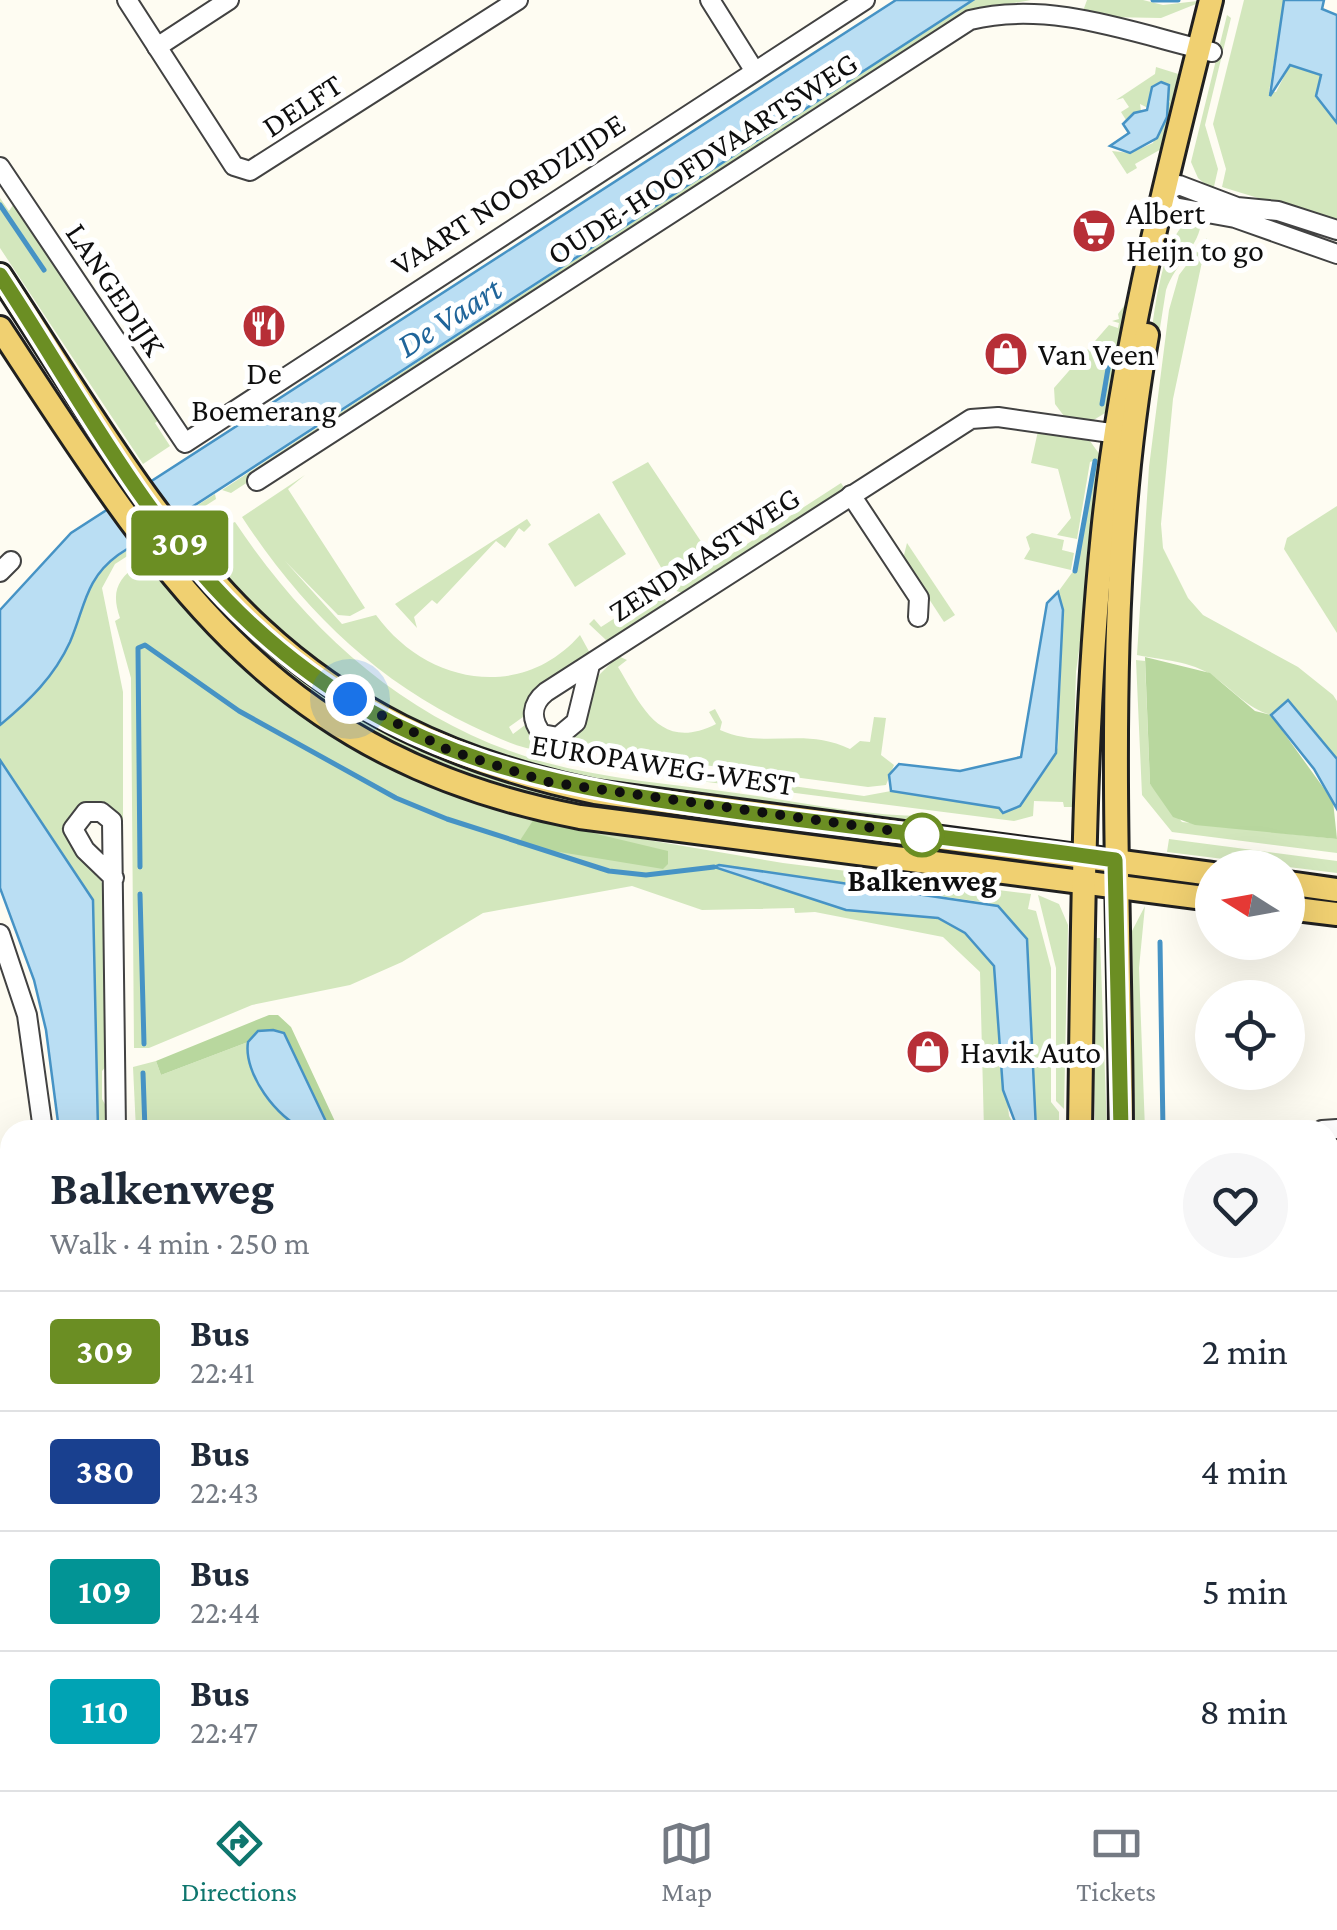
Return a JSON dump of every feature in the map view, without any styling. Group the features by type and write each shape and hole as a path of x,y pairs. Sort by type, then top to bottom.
{"main road":[{"path":"1206,50 1211,0"},
{"path":"1121,1120 1115,860 1125,436 1132,331 1172,195 1206,50 1224,0"},
{"name":"EUROPAWEG-WEST","path":"0,276 187,554 249,622 318,678 382,719 498,768 595,792 1195,872"},
{"name":"EUROPAWEG-WEST","path":"0,328 163,569 244,654 312,709 392,755 478,790 566,814 1195,897"},
{"path":"1080,1120 1086,856 1099,578 1125,436"},
{"path":"1305,885 1337,890"},
{"path":"1305,910 1337,914"}],"street":[{"name":"DELFT","path":"127,0 234,166 250,171 518,0"},
{"path":"158,47 229,0"},
{"path":"710,0 754,70"},
{"name":"VAART NOORDZIJDE","path":"185,442 865,0"},
{"name":"OUDE-HOOFDVAARTSWEG","path":"257,481 970,20 999,11 1036,9 1206,50"},
{"name":"LANGEDIJK","path":"0,167 185,442"},
{"path":"1172,195 1237,208 1278,211 1337,230"},
{"path":"1172,195 1337,254"},
{"name":"ZENDMASTWEG","path":"590,665 971,419 998,417 1125,436"},
{"name":"ZENDMASTWEG","path":"851,495 919,598 918,616"},
{"path":"114,878 116,1120"},
{"path":"0,934 27,1015 43,1120"}],"green space":[{"path":"973,0 1031,0 987,8 954,23 231,493 222,490"},
{"path":"1087,0 1143,0 1163,5 1206,0 1161,18 1107,17 1083,11"},
{"path":"1244,0 1284,0 1269,92 1276,92 1290,65 1321,75 1316,97 1337,123 1337,222 1222,187 1226,169 1213,124"},
{"path":"1227,15 1231,18 1205,125 1218,169 1213,191 1198,178 1191,162"},
{"path":"1156,67 1188,77 1170,144 1135,164 1137,168 1127,174 1112,151 1130,153 1153,143 1170,101 1152,87 1148,108 1140,104 1141,111 1126,120 1121,112 1129,107 1123,98 1116,100 1155,74"},
{"path":"0,198 9,211 15,202 159,420 155,423 170,446 143,464 0,248"},
{"path":"1201,219 1197,237 1166,290 1143,435 1152,324 1164,266 1183,225"},
{"path":"1207,238 1173,399 1161,524 1163,548 1188,598 1203,615 1298,667 1333,695 1337,701 1337,759 1289,701 1271,715 1247,703 1204,671 1137,655 1149,467 1169,310 1179,275"},
{"path":"1127,302 1134,303 1110,410 1092,421 1064,416 1055,404 1054,388 1109,325 1118,328 1119,323 1112,321 1119,319 1118,314"},
{"path":"1038,431 1090,441 1105,462 1076,672 1072,807 1064,807 1063,802 1034,801 1033,816 1014,821 614,770 552,756 553,747 578,734 595,679 618,656 627,660 618,667 644,709 666,728 680,733 716,724 709,712 715,709 722,722 720,730 737,736 816,739 850,749 860,741 870,742 874,717 886,718 881,755 894,765 886,785 868,787 577,748 571,748 569,755 864,796 891,791 1000,808 1001,812 1009,807 1042,776 1058,747 1063,610 1058,592 1074,570 1095,460 1090,462 1077,539 1057,535 1071,518 1058,469 1031,463"},
{"path":"648,462 716,564 841,483 845,489 685,594 674,590 612,482"},
{"path":"305,475 288,489 365,608 350,616 338,615 285,561 342,624 376,615 396,638 420,656 446,669 474,676 530,670 556,656 580,635 591,655 533,693 523,717 509,727 513,734 525,725 545,745 543,751 516,745 472,726 403,686 342,638 289,581 242,517"},
{"path":"215,494 216,499 115,564 102,588 123,692 123,874 117,874 114,819 73,816 107,895 110,1062 102,1071 102,1099 113,1120 98,1120 93,900 0,760 0,725 33,697 61,659 83,596 104,565"},
{"path":"1337,506 1337,633 1284,549 1287,538"},
{"path":"599,513 626,554 575,587 548,544"},
{"path":"213,518 235,522 296,601 366,669 447,723 492,744 588,772 854,811 925,816 924,821 865,819 579,780 485,755 350,689 265,623 196,549 200,545 191,531"},
{"path":"527,519 531,525 524,532 519,528 505,548 496,541 437,604 432,600 414,617 417,628 395,604"},
{"path":"1032,533 1064,540 1062,550 1074,553 1071,570 1024,559 1030,549 1026,537"},
{"path":"907,543 955,615 944,622 903,559"},
{"path":"181,560 242,628 315,685 374,723 468,767 1017,856 1017,861 831,834 651,815 537,795 482,780 374,735 301,689 226,620 175,564"},
{"path":"138,564 148,578 155,574 213,640 301,714 437,788 534,819 601,832 783,863 1031,894 1028,909 1036,911 1051,968 1051,1102 1059,1112 1059,1120 1036,1120 1031,1003 989,903 719,865 716,867 846,910 938,918 965,933 994,966 1012,1120 984,1120 980,972 943,937 815,912 795,913 794,908 702,910 632,886 483,913 402,962 350,985 252,1005 149,1048 134,1048 131,678 115,621 120,618 118,587"},
{"path":"657,591 669,604 614,640 606,640 589,624 594,619 601,627"},
{"path":"1145,657 1210,673 1255,711 1271,715 1333,801 1337,839 1195,825 1173,817 1150,784"},
{"path":"1136,660 1145,661 1150,784 1182,822 1337,839 1337,853 1172,832 1142,795"},
{"path":"534,819 668,851 668,864 663,869 517,845"},
{"path":"1169,839 1253,850 1195,850 1195,855 1167,852"},
{"path":"1305,857 1337,861 1337,873 1305,869"},
{"path":"1038,895 1059,904 1068,925 1064,1109 1056,1101 1056,968"},
{"path":"1145,906 1139,968 1145,1120 1135,1120 1132,931"},
{"path":"1092,938 1100,938 1107,1120 1095,1120"},
{"path":"269,1015 278,1015 291,1027 334,1120 325,1120 284,1033 258,1031 248,1042 161,1075 156,1061"},
{"path":"248,1042 251,1069 257,1081 295,1120 136,1120 133,1067 156,1061 161,1075"}],"water":[{"name":"De Vaart","path":"896,0 973,0 118,555 92,584 70,642 56,666 31,697 0,725 0,610 71,533"},
{"path":"1284,0 1324,0 1322,9 1337,15 1337,123 1316,96 1321,75 1290,65 1270,96"},
{"path":"1161,82 1169,85 1167,117 1157,138 1130,153 1110,146 1129,133 1123,124 1134,113 1147,110 1152,87"},
{"path":"1058,592 1063,610 1056,753 1020,806 1003,813 999,808 891,791 889,775 899,764 960,771 1021,757 1047,603"},
{"path":"1288,700 1337,759 1337,809 1314,769 1271,715"},
{"path":"0,760 93,900 98,1120 58,1120 46,1030 34,980 0,888"},
{"path":"714,867 998,906 1027,939 1036,1120 1014,1120 1003,1090 994,966 965,933 938,918 846,910"},
{"path":"258,1031 284,1033 325,1120 290,1120 264,1094 248,1054 248,1042"}],"waterway":[{"path":"1153,0 1178,0"},
{"path":"0,205 44,270"},
{"path":"1102,404 1110,357"},
{"path":"1075,571 1095,461"},
{"path":"140,867 138,648 145,645 239,711 396,798 447,819 609,871 646,875 714,867"},
{"path":"140,894 144,1044"},
{"path":"1160,942 1163,1120"},
{"path":"143,1073 145,1120"}],"bus line":[{"name":"309","path":"0,275 153,507 216,588 282,652 382,719 498,768 595,792 1115,860 1121,1120"}],"place":[{"name":"Albert Heijn to go","path":"1094,231"},
{"name":"De Boemerang","path":"264,326"},
{"name":"Van Veen","path":"1006,354"},
{"name":"Balkenweg","path":"922,835"},
{"name":"Havik Auto","path":"928,1052"}],"route":[{"path":"350,699 448,750 548,782 595,792 922,835"}]}
